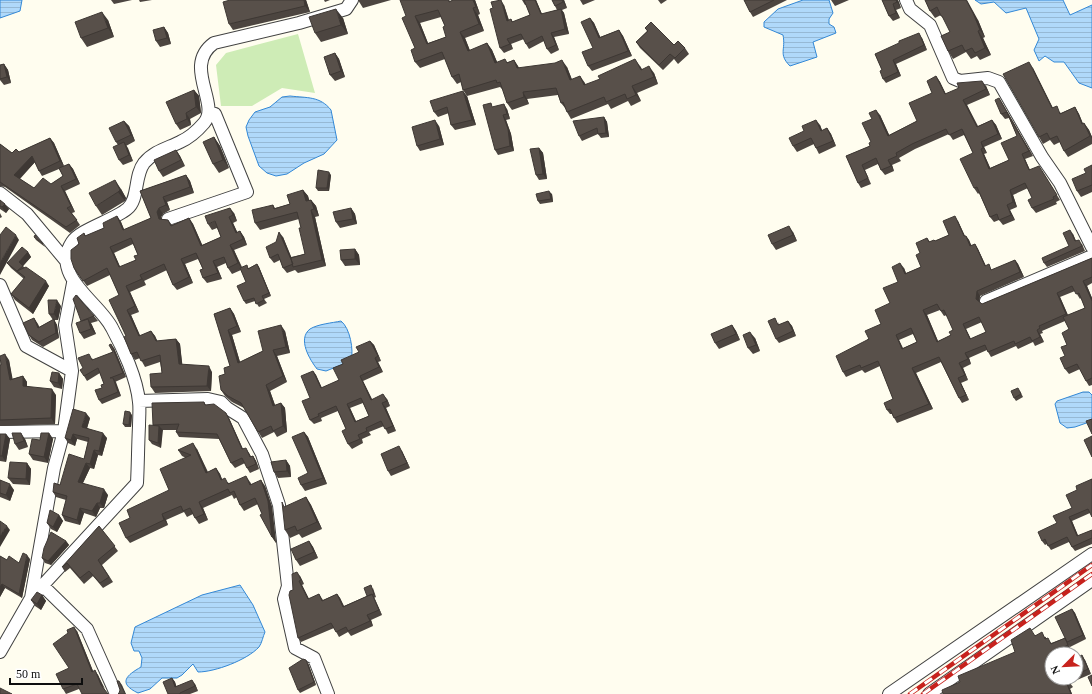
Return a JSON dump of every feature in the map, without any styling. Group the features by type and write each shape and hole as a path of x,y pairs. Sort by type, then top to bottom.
{"street":[{"path":"67,262 72,241 81,234 116,218 128,208 136,187 138,171 146,161 154,153 182,141 201,127 206,121 209,113 200,64 202,54 206,48 214,43 299,24 346,9 352,0"},
{"path":"906,0 910,9 930,25 953,78 960,81 988,78 999,82 1042,157 1060,184 1092,247"},
{"path":"168,220 247,192 215,114 209,113"},
{"path":"0,193 27,214 67,262 73,283 112,326 132,375 139,401 137,483 31,598 0,652"},
{"path":"986,300 1092,256"},
{"path":"31,598 54,468 64,431 72,371 65,325 73,283"},
{"path":"0,286 26,346 72,371"},
{"path":"139,401 208,399 221,402 227,408 243,418 262,454 279,505 288,586 284,599 294,648 314,658 328,694"},
{"path":"0,432 64,431"},
{"path":"889,694 1092,554"},
{"path":"930,694 1092,580"},
{"path":"42,585 87,629 116,694"}],"green space":[{"path":"298,34 315,93 282,88 252,106 221,106 216,65 226,53"}],"water":[{"path":"0,0 22,0 20,11 0,18"},
{"path":"803,0 829,0 833,13 829,19 829,24 834,27 836,33 813,42 817,57 790,66 786,62 783,55 783,35 764,27 764,22 778,9"},
{"path":"975,0 1063,0 1070,15 1092,5 1092,88 1079,83 1064,62 1054,62 1045,56 1039,61 1034,50 1039,39 1026,8 1006,13 994,2 981,4"},
{"path":"290,96 313,98 327,105 331,110 337,140 324,154 304,163 287,174 276,176 267,173 259,166 246,127 255,112 270,107 282,97"},
{"path":"341,321 349,334 352,351 351,361 326,371 317,369 306,349 306,333 310,329 317,326"},
{"path":"1083,392 1089,392 1092,395 1092,421 1067,428 1060,423 1055,404 1057,401"},
{"path":"240,585 253,605 265,632 261,644 254,652 239,661 213,670 198,672 193,664 177,678 162,678 150,689 138,693 128,686 126,679 128,676 141,667 142,658 139,651 134,651 131,643 135,627 202,595"}],"building":[{"path":"230,0 304,0 305,6 229,24 223,2"},
{"path":"400,0 449,0 449,2 453,0 473,0 476,7 473,8 479,24 460,32 468,51 487,43 495,63 505,59 507,63 514,60 517,68 555,63 562,60 570,80 580,76 584,85 600,79 598,76 635,59 641,70 649,66 654,77 632,86 636,95 627,99 625,94 606,102 604,97 567,112 563,102 561,103 556,88 523,92 524,97 507,103 500,82 497,83 496,80 463,90 459,74 452,77 442,52 415,62 411,50 415,48 402,18 406,16","holes":["438,10 445,26 443,27 446,37 427,44 415,16"]},
{"path":"501,0 507,21 511,19 512,22 530,15 524,0 535,0 541,14 561,9 565,29 551,33 556,45 547,49 542,36 526,44 521,34 507,39 510,44 500,48 490,9 493,8 491,2"},
{"path":"552,0 562,0 563,2 555,6"},
{"path":"744,0 774,0 750,12"},
{"path":"882,0 896,0 897,2 893,4 896,13 889,16"},
{"path":"925,0 966,0 980,30 978,31 985,48 975,53 972,48 965,51 962,45 948,51 941,36 950,32 937,7 930,11"},
{"path":"336,9 341,25 315,33 309,17"},
{"path":"102,12 108,28 81,38 75,22"},
{"path":"590,18 599,38 619,30 628,51 588,66 582,52 593,48 581,22"},
{"path":"651,22 674,45 678,41 685,48 675,58 670,54 659,65 636,42 648,31 645,28"},
{"path":"164,27 167,38 156,41 153,30"},
{"path":"919,33 924,45 893,60 898,72 883,79 880,71 882,70 875,54 899,43 899,41"},
{"path":"335,53 341,71 330,75 324,57"},
{"path":"1029,62 1052,108 1057,106 1060,114 1075,107 1082,124 1084,123 1090,136 1064,151 1057,136 1050,139 1047,133 1039,137 1003,74"},
{"path":"4,64 7,77 0,79 0,65"},
{"path":"936,76 945,94 959,88 957,83 982,81 986,89 963,100 977,127 992,120 998,134 981,142 983,148 981,149 989,169 1009,160 1001,143 1017,136 1007,113 1029,151 1022,154 1029,170 1039,166 1057,195 1053,197 1054,199 1032,208 1028,200 1032,198 1025,183 1010,190 1013,202 1007,205 1011,215 999,220 997,214 990,217 977,187 974,188 960,159 973,153 962,129 949,135 946,129 912,144 896,153 897,156 888,160 891,166 881,170 876,158 862,165 868,178 858,183 846,156 870,146 869,143 871,142 862,123 872,119 869,113 876,110 888,136 917,121 909,103 932,93 927,81"},
{"path":"194,90 196,107 186,113 187,119 176,124 166,102"},
{"path":"463,91 472,120 451,125 447,107 434,112 430,101"},
{"path":"999,98 1007,112 1001,114 995,100"},
{"path":"491,103 492,107 504,104 507,114 503,115 508,129 510,146 495,150 483,105"},
{"path":"604,117 606,133 598,134 597,128 579,136 573,121"},
{"path":"435,120 440,139 417,146 412,127"},
{"path":"816,120 821,131 827,128 833,141 816,148 811,138 793,146 789,138 804,131 802,126"},
{"path":"124,121 131,135 116,142 109,128"},
{"path":"214,137 223,160 213,164 203,142"},
{"path":"50,138 60,161 39,171 32,156 14,175 34,188 43,178 51,184 63,176 59,168 69,164 76,179 61,186 71,206 67,208 77,220 66,227 0,182 0,144 12,153 16,149 19,152"},
{"path":"124,142 129,155 119,160 113,147"},
{"path":"539,148 543,174 536,175 530,149"},
{"path":"176,150 181,160 159,171 154,160"},
{"path":"1092,165 1092,185 1077,191 1072,179 1086,173 1084,169"},
{"path":"318,170 329,172 327,188 316,188"},
{"path":"186,175 190,187 163,197 166,205 159,208 157,212 159,219 168,220 171,226 189,218 201,246 221,237 215,221 208,224 205,216 230,208 233,215 229,217 236,233 240,231 243,239 230,245 238,263 228,268 224,257 213,261 218,273 203,278 200,270 203,269 196,253 181,259 189,277 173,285 164,264 140,275 142,279 126,286 135,306 127,310 139,336 151,331 156,341 176,339 179,364 209,366 207,386 151,387 150,374 162,373 160,355 141,361 137,352 131,354 124,337 126,336 109,300 119,295 107,268 83,281 74,268 71,259 71,250 79,244 77,238 84,233 85,236 104,228 103,223 117,216 123,230 151,218 140,191","holes":["131,238 138,255 134,256 136,260 119,267 110,247"]},
{"path":"115,180 120,190 96,206 89,193"},
{"path":"303,190 306,201 311,200 314,209 311,210 322,260 293,267 291,258 305,254 297,212 255,223 252,210 273,205 274,209 290,204 287,195"},
{"path":"549,191 551,199 538,201 536,194"},
{"path":"0,200 5,204 2,207 0,206"},
{"path":"351,208 353,219 336,222 333,212"},
{"path":"955,216 970,246 975,244 985,266 989,264 991,270 1015,260 1020,272 977,291 976,299 982,304 1092,258 1092,277 1083,281 1092,301 1092,378 1086,381 1077,364 1065,369 1060,358 1065,356 1061,347 1067,345 1062,333 1069,329 1063,317 1085,308 1079,293 1076,294 1072,286 1057,293 1066,314 1039,326 1040,328 1037,330 1040,337 1032,341 1030,337 1015,344 1014,341 988,352 985,345 965,353 968,359 959,363 965,375 958,378 966,395 959,398 939,357 912,368 929,404 894,418 890,409 887,410 884,403 893,399 878,361 861,368 860,365 843,372 836,356 869,339 865,331 881,324 875,310 890,303 883,288 898,282 892,267 900,263 905,274 921,267 916,255 920,253 916,243 927,238 929,242 935,241 949,235 943,221","holes":["937,304 941,311 944,310 953,330 949,332 951,335 937,342 923,310","979,317 986,332 970,339 963,324","911,328 917,342 902,349 896,335"]},
{"path":"789,226 793,235 772,244 768,235"},
{"path":"6,227 16,235 0,263 0,235"},
{"path":"1070,230 1075,241 1079,240 1082,246 1044,263 1042,258 1069,246 1063,233"},
{"path":"279,232 293,264 283,268 278,254 270,258 266,247 276,242"},
{"path":"35,235 43,244 34,237"},
{"path":"22,247 28,252 19,262 23,266 17,271 7,263"},
{"path":"355,249 355,259 341,260 340,250"},
{"path":"257,264 269,293 262,296 264,300 256,304 254,298 244,301 237,286 246,282 240,268 247,265 248,269"},
{"path":"26,267 46,281 29,308 11,294 25,277 17,271"},
{"path":"76,295 94,316 81,321 73,299"},
{"path":"48,300 57,300 54,314 49,314"},
{"path":"230,308 237,326 228,330 238,363 263,351 258,331 281,325 286,347 273,350 283,376 266,385 273,406 281,403 283,426 273,431 271,426 258,432 241,403 228,396 221,390 219,376 225,374 224,368 230,366 214,314"},
{"path":"34,318 38,328 54,319 56,333 39,342 29,335 23,323"},
{"path":"775,318 778,325 788,321 793,331 776,339 768,321"},
{"path":"88,319 91,329 80,333 76,323"},
{"path":"732,325 736,334 715,343 711,334"},
{"path":"750,332 756,345 748,348 743,335"},
{"path":"370,341 378,356 375,358 379,367 360,376 371,400 383,394 387,401 382,403 393,426 385,429 381,421 366,428 367,431 358,435 360,439 348,444 342,431 346,429 336,406 318,414 319,416 310,420 302,401 310,398 301,376 313,371 321,388 339,380 333,368 343,364 341,360 359,352 356,347","holes":["361,398 369,416 355,422 347,404"]},
{"path":"111,344 123,373 110,378 113,378 118,392 99,400 95,390 102,388 101,385 104,384 98,368 84,376 80,370 83,368 78,358 89,354 92,360 113,352 109,345"},
{"path":"5,354 10,380 23,376 23,386 52,389 51,418 0,420 0,356"},
{"path":"52,372 59,373 58,383 50,381"},
{"path":"1018,388 1021,394 1014,398 1011,391"},
{"path":"204,402 205,405 214,404 226,413 242,449 246,448 250,457 253,456 256,464 247,468 242,458 231,463 217,434 176,432 179,424 153,425 152,403"},
{"path":"73,409 86,413 82,427 103,433 99,451 94,450 90,464 86,463 78,482 104,489 100,503 97,503 92,511 80,508 77,520 62,515 67,496 53,492 54,483 60,485 69,454 84,459 89,438 73,434 71,440 65,438"},
{"path":"125,411 130,412 129,425 123,424"},
{"path":"1092,419 1092,434 1086,421"},
{"path":"149,425 159,426 158,443 149,440"},
{"path":"304,432 323,478 301,485 298,478 308,473 292,437"},
{"path":"12,433 21,433 24,441 15,444"},
{"path":"41,433 49,433 44,457 29,454 32,439 40,440"},
{"path":"0,434 6,434 2,456 0,456"},
{"path":"1092,436 1092,457 1084,440"},
{"path":"193,443 206,473 216,468 221,480 225,478 228,484 246,476 250,485 261,480 268,501 272,537 260,515 262,514 255,498 240,505 234,491 230,493 228,489 199,502 204,514 195,518 190,508 183,511 181,506 162,514 164,520 126,538 119,523 130,518 127,510 169,490 160,469 191,455 178,450"},
{"path":"399,446 407,463 388,471 381,454"},
{"path":"286,460 287,471 274,472 271,462"},
{"path":"10,462 27,463 26,479 8,478"},
{"path":"1092,479 1092,517 1088,509 1069,517 1077,536 1092,530 1092,538 1072,547 1067,537 1048,546 1045,539 1042,541 1038,532 1057,523 1053,516 1072,508 1066,495 1077,490 1076,486"},
{"path":"0,480 10,484 6,495 0,493"},
{"path":"306,497 317,522 297,531 295,526 285,530 282,502 284,507"},
{"path":"50,510 59,515 53,527 47,523"},
{"path":"0,521 7,526 0,536"},
{"path":"99,526 115,546 98,560 109,577 100,583 89,571 80,578 67,563 62,567"},
{"path":"51,532 66,541 48,561 42,558 44,548"},
{"path":"309,541 314,552 296,560 291,549"},
{"path":"23,553 27,555 19,594 2,584 0,587 0,556 7,560 9,556 19,563"},
{"path":"297,572 301,580 299,581 308,599 319,594 322,601 337,594 343,607 372,594 379,610 367,615 370,621 348,631 346,627 336,632 331,623 298,638 289,595 290,591 293,590 292,574"},
{"path":"371,585 374,594 367,596 364,588"},
{"path":"37,592 42,595 37,604 31,600"},
{"path":"1072,609 1083,635 1067,642 1055,617"},
{"path":"74,627 92,672 95,670 101,685 108,694 82,694 77,684 63,689 56,674 69,668 53,644 68,633 67,630"},
{"path":"1030,628 1035,636 1042,632 1045,639 1048,638 1051,644 1065,638 1068,645 1066,646 1044,646 1044,686 1068,686 1071,694 943,694 942,690 960,682 958,676 1015,652 1011,640"},
{"path":"303,659 306,660 314,682 298,690 289,668"},
{"path":"1084,660 1088,669 1084,671"},
{"path":"1092,675 1092,686 1088,677"},
{"path":"172,678 175,687 192,680 195,686 180,694 168,694 163,682"},
{"path":"117,681 119,681 125,694 118,694 120,690"},
{"path":"0,688 12,694 0,694"}],"railway":[{"path":"910,694 1092,565"},
{"path":"923,694 1092,574"}]}
